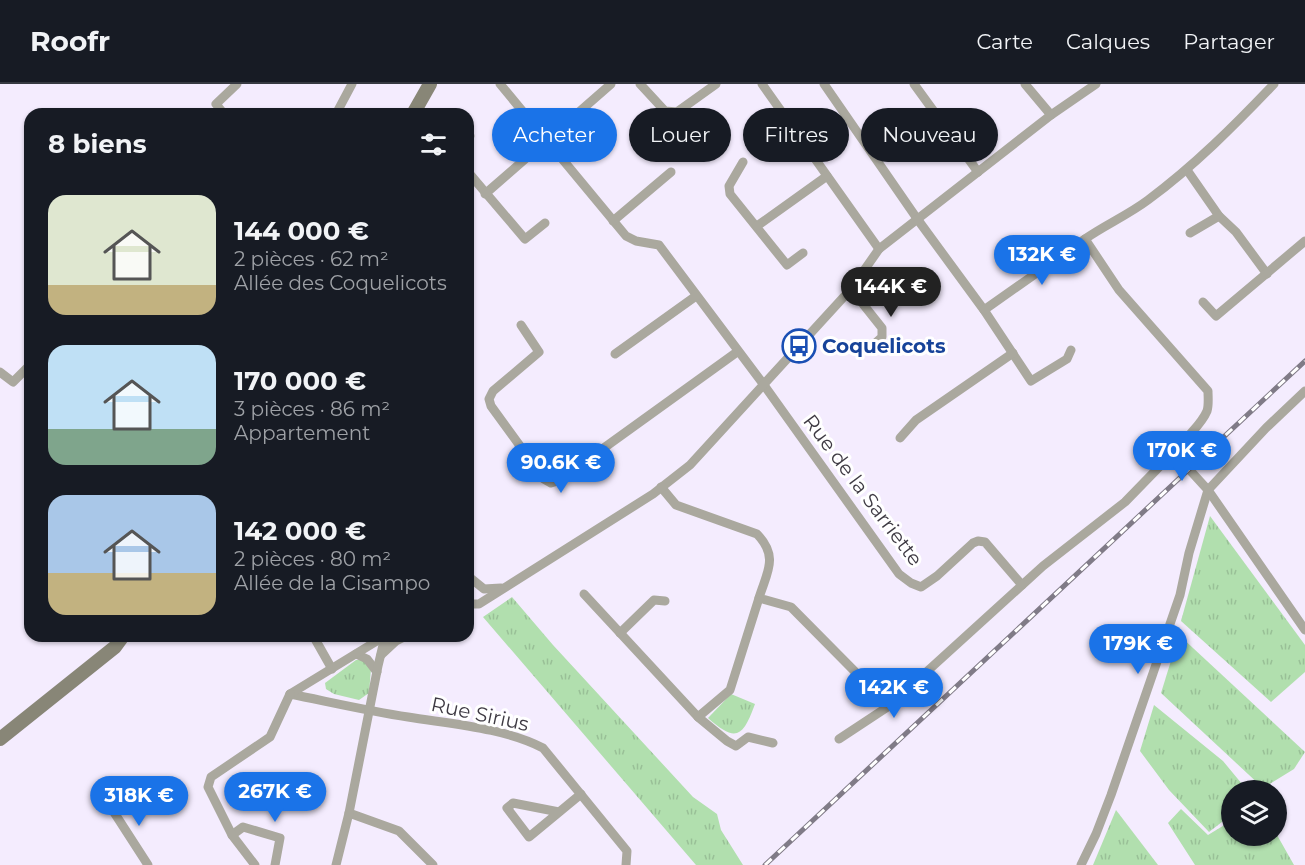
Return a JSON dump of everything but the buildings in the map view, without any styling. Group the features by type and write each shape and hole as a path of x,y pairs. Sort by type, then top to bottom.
{"main road":[{"path":"416,108 430,84"},
{"path":"0,739 118,642"}],"street":[{"path":"219,108 216,104 237,84"},
{"path":"339,108 352,84"},
{"path":"500,84 520,108"},
{"path":"584,108 611,84"},
{"path":"640,84 666,111 677,112 716,84"},
{"path":"762,84 879,249"},
{"path":"824,84 984,310 1031,381 1067,359 1071,350"},
{"path":"914,84 978,172"},
{"path":"1025,84 1052,115"},
{"path":"474,604 479,604 478,589 504,588 661,488 690,465 851,289 879,249 1052,115 1096,84"},
{"path":"984,310 1085,239 1128,214 1186,170 1275,84"},
{"path":"485,194 522,162"},
{"path":"564,162 626,236 636,241 659,245 764,385"},
{"path":"743,162 729,186 730,194 787,265 804,253"},
{"path":"1186,170 1219,216 1236,232 1267,274"},
{"path":"613,221 671,172"},
{"path":"757,226 827,176"},
{"path":"474,180 525,239 545,224"},
{"path":"1190,234 1219,216"},
{"path":"839,739 889,706 1043,566 1125,502 1161,465 1176,456 1180,443 1197,426 1208,410 1208,391 1119,290 1085,239"},
{"path":"1203,302 1216,316 1305,240"},
{"path":"851,289 882,328 882,337 870,348"},
{"path":"615,354 696,296"},
{"path":"520,325 539,352 493,391 489,399 491,406 544,479 551,483 558,481 738,351"},
{"path":"900,438 916,420 1013,353"},
{"path":"0,372 13,382 24,371"},
{"name":"Rue de la Sarriette","path":"764,385 892,565 905,579 921,587 978,541 985,542 1022,585"},
{"path":"1081,865 1111,795 1176,606 1208,490 1266,428 1305,391"},
{"path":"1176,456 1208,490 1305,630"},
{"path":"661,488 676,505 757,534 766,544 771,557 730,690 698,717"},
{"path":"584,594 698,717 727,741 736,746 748,736 774,743"},
{"path":"759,598 791,607 889,706"},
{"path":"620,633 654,600 665,601"},
{"path":"317,642 332,669"},
{"path":"255,865 232,835 208,787 211,777 270,737 291,694 377,642"},
{"path":"336,865 385,642"},
{"path":"381,655 395,642"},
{"path":"356,654 368,659 377,672"},
{"name":"Rue Sirius","path":"291,694 369,711 526,739 543,748 627,850 626,865"},
{"path":"559,812 513,803 507,808 529,837 581,794"},
{"path":"108,803 148,865"},
{"path":"349,813 399,831 433,865"},
{"path":"232,835 243,827 280,838 275,865"}],"green space":[{"path":"1210,516 1305,645 1305,672 1271,702 1181,621"},
{"path":"512,597 553,645 693,797 717,814 721,830 743,865 696,865 483,617"},
{"path":"1179,635 1305,752 1294,769 1276,780 1254,780 1161,693"},
{"path":"356,660 364,660 371,669 369,693 359,700 334,694 326,689 325,683"},
{"path":"731,694 755,704 747,724 738,733 725,731 708,718"},
{"path":"1154,705 1223,761 1239,780 1221,780 1221,823 1209,832 1169,790 1140,751"},
{"path":"1181,809 1208,835 1221,827 1221,846 1283,846 1294,865 1195,865 1168,823"},
{"path":"1116,810 1158,865 1093,865"}],"railway":[{"path":"765,865 1305,361"}],"place":[{"name":"Coquelicots","path":"799,346"}]}
